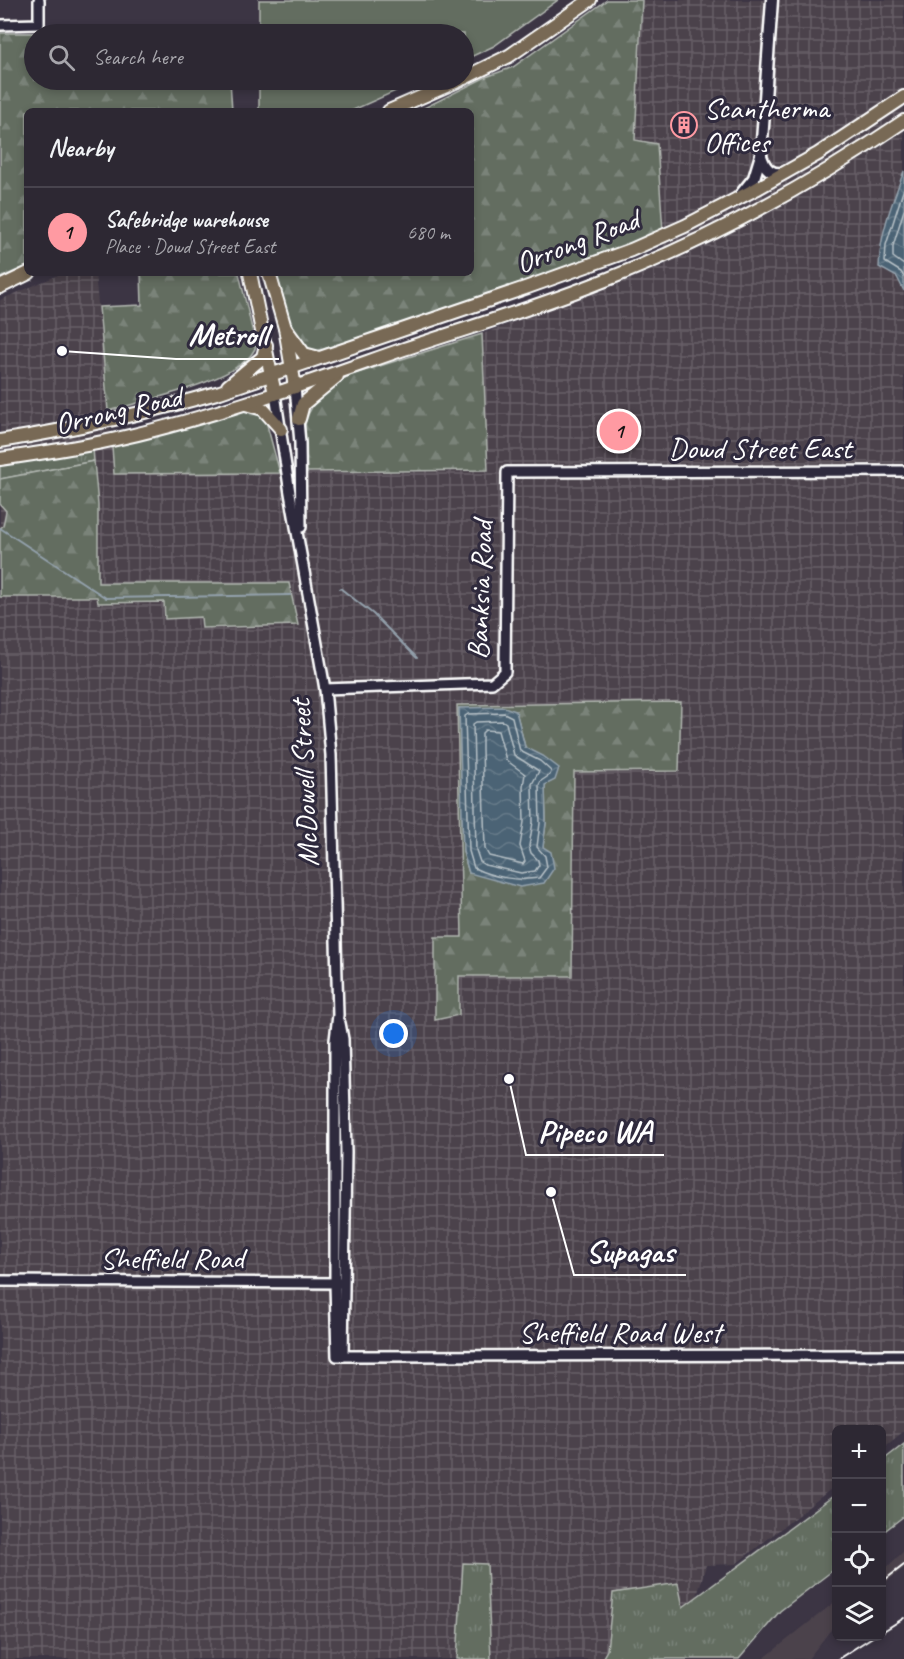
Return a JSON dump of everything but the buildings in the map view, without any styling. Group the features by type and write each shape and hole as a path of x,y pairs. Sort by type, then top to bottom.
{"main road":[{"path":"474,73 509,56 590,0"},
{"path":"737,199 754,178 761,155 772,0"},
{"path":"396,108 437,90"},
{"name":"Orrong Road","path":"0,441 92,425 219,392 577,270 677,229 737,199 818,154 904,97"},
{"name":"Orrong Road","path":"0,459 125,438 245,404 538,306 663,256 724,227 787,194 904,121"},
{"path":"761,155 768,171 776,174 785,173"},
{"path":"0,287 24,275"},
{"name":"McDowell Street","path":"251,276 273,375 275,394"},
{"name":"McDowell Street","path":"270,276 285,328 295,387"},
{"path":"285,328 304,354 319,358"},
{"path":"219,392 263,357 266,345"},
{"path":"299,419 303,404 345,369"},
{"path":"245,404 252,404 262,409 281,429"}],"street":[{"path":"39,0 39,24"},
{"path":"0,25 24,24"},
{"name":"McDowell Street","path":"295,387 299,419 301,550"},
{"name":"McDowell Street","path":"275,394 325,689 331,755 338,1015 344,1039 346,1140 339,1283 340,1356"},
{"name":"Dowd Street East","path":"507,472 904,471"},
{"name":"Banksia Road","path":"325,689 492,683 504,672 507,472"},
{"name":"Sheffield Road","path":"0,1281 339,1283"},
{"name":"Sheffield Road West","path":"340,1356 904,1355"}],"shaded area":[{"path":"642,0 904,0 904,1431 886,1446 886,1425 832,1425 832,1488 736,1564 706,1565 697,1596 683,1607 678,1583 613,1593 607,1651 602,1659 491,1659 487,1564 464,1563 457,1659 0,1659 0,300 56,276 95,276 115,474 488,470 482,334 665,265 657,145 635,141"},
{"path":"904,1551 904,1568 886,1582 886,1568"},
{"path":"832,1604 832,1628 808,1659 763,1659"}],"green space":[{"path":"259,0 558,0 494,46 474,55 474,24 259,24"},
{"path":"607,0 642,0 635,140 657,144 663,232 616,252 323,353 311,354 298,341 276,276 474,276 474,108 424,108 460,90 474,90 474,83 513,67"},
{"path":"0,33 24,33 24,90 231,90 232,108 24,108 24,267 0,278"},
{"path":"259,90 398,90 358,108 259,108"},
{"path":"141,276 240,276 256,346 248,358 214,379 191,388 108,411 99,307 142,305"},
{"path":"482,334 488,470 307,472 304,439 306,421 313,406 330,388 351,375"},
{"path":"250,409 266,421 280,473 114,474 112,447"},
{"path":"93,448 94,461 0,479 0,465"},
{"path":"94,461 98,505 98,583 289,583 298,625 202,628 201,617 165,619 164,602 98,603 97,597 0,597 0,528 3,526 6,511 0,504 0,479"},
{"path":"681,702 679,771 574,772 572,976 459,976 459,1015 435,1020 435,937 462,937 457,705","holes":["459,708 516,711 525,747 545,785 546,823 543,847 469,873 463,852"]},
{"path":"904,1444 904,1516 886,1530 886,1479 886,1458"},
{"path":"832,1497 832,1571 780,1611 739,1659 602,1659 607,1650 613,1593 678,1583 683,1607"},
{"path":"463,1563 487,1564 491,1659 457,1659"}],"water":[{"path":"904,171 904,291 897,277 879,267 884,230"},
{"path":"504,707 516,711 525,747 543,756 559,768 555,780 545,785 546,823 543,847 551,852 554,868 544,883 520,887 469,873 463,852 459,708"}],"waterway":[{"path":"0,528 106,598 290,595"},
{"path":"340,588 373,614 417,658"}],"railway":[{"path":"886,1579 904,1565"},
{"path":"886,1629 904,1618"},
{"path":"838,1659 866,1641"}],"place":[{"name":"Scantherma Offices","path":"684,125"},
{"name":"Metroll","path":"62,351"},
{"name":"Safebridge warehouse","path":"619,431"},
{"name":"Pipeco WA","path":"509,1079"},
{"name":"Supagas","path":"551,1192"}]}
